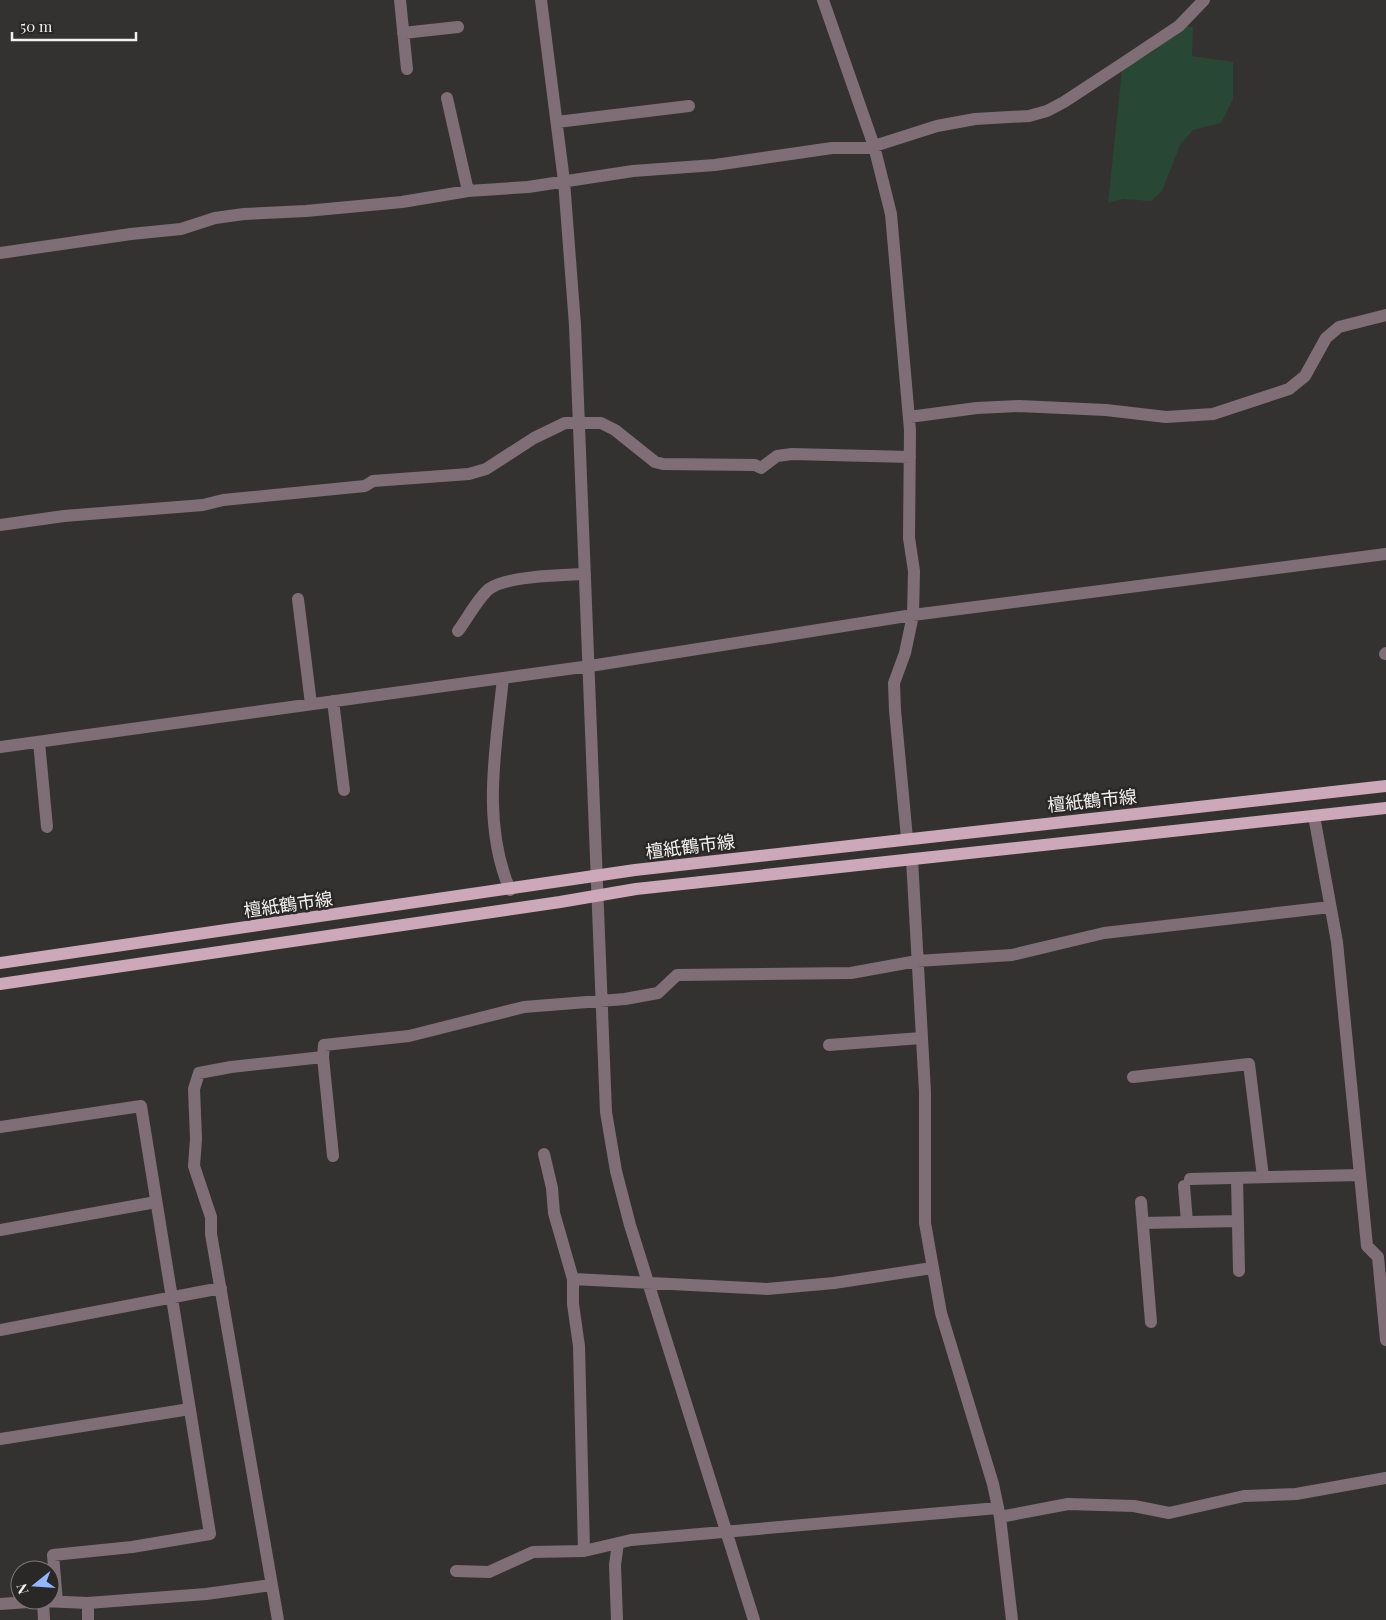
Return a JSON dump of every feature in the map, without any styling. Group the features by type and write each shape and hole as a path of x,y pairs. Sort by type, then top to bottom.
{"main road":[{"name":"檀紙鶴市線","path":"0,963 596,876 907,838 1386,786"},
{"name":"檀紙鶴市線","path":"0,984 597,897 636,889 1386,808"}],"street":[{"path":"400,0 407,69"},
{"path":"542,0 564,181 575,325 590,666 596,876 606,1112 616,1171 648,1284 754,1620"},
{"path":"823,0 874,146 891,214 909,417 908,538 914,571 913,615 905,653 894,684 907,838"},
{"path":"0,253 131,234 181,229 215,218 244,214 306,211 393,203 468,191 528,187 633,171 715,165 832,148 874,146 937,126 975,119 1030,116 1047,111 1179,26 1204,0"},
{"path":"403,33 458,27"},
{"path":"447,98 468,191"},
{"path":"557,122 689,106"},
{"path":"909,417 977,408 1019,406 1106,410 1166,416 1213,414 1289,389 1305,376 1326,338 1339,327 1386,315"},
{"path":"0,525 64,516 203,505 223,500 365,486 373,481 469,474 486,469 534,438 565,423 601,423 615,430 645,455 662,464 755,465 761,468 777,456 792,454 910,458"},
{"path":"0,747 590,666 913,615 1386,554"},
{"path":"458,631 489,589 510,582 546,576 585,574"},
{"path":"298,599 311,704"},
{"path":"504,678 491,794 500,852 510,890"},
{"path":"333,702 344,790"},
{"path":"39,742 47,827"},
{"path":"1314,816 1337,942 1367,1246 1378,1257 1386,1340"},
{"path":"912,859 925,1092 925,1223 941,1312 999,1513 1012,1620"},
{"path":"333,1156 322,1057 324,1045 409,1036 524,1007 658,993 677,976 851,973 917,961 1012,955 1104,933 1330,907"},
{"path":"829,1045 921,1038"},
{"path":"278,1620 211,1234 211,1216 194,1166 196,1139 194,1089 199,1073 231,1067 322,1057"},
{"path":"1133,1077 1249,1064 1263,1177"},
{"path":"0,1127 141,1106 170,1296 210,1534 132,1547 53,1555 53,1560"},
{"path":"544,1154 552,1188 554,1213 573,1280 573,1304 579,1355 584,1551"},
{"path":"1188,1222 1187,1183 1237,1178 1360,1175"},
{"path":"1237,1178 1239,1271"},
{"path":"0,1230 156,1202"},
{"path":"1141,1202 1151,1322"},
{"path":"1143,1224 1238,1221"},
{"path":"573,1280 767,1289 834,1283 932,1268"},
{"path":"0,1330 170,1296 221,1288"},
{"path":"0,1439 190,1410"},
{"path":"456,1571 489,1572 533,1552 584,1551 618,1543 688,1534 999,1513 1068,1504 1134,1506 1169,1513 1244,1496 1296,1494 1386,1478"},
{"path":"616,1620 615,1565 618,1543"},
{"path":"60,1602 88,1603 206,1594 271,1585"},
{"path":"88,1603 88,1620"}],"green space":[{"path":"1185,27 1193,27 1192,56 1233,62 1233,99 1221,123 1193,130 1180,145 1162,191 1151,201 1123,199 1108,203 1122,70 1155,50"}]}
